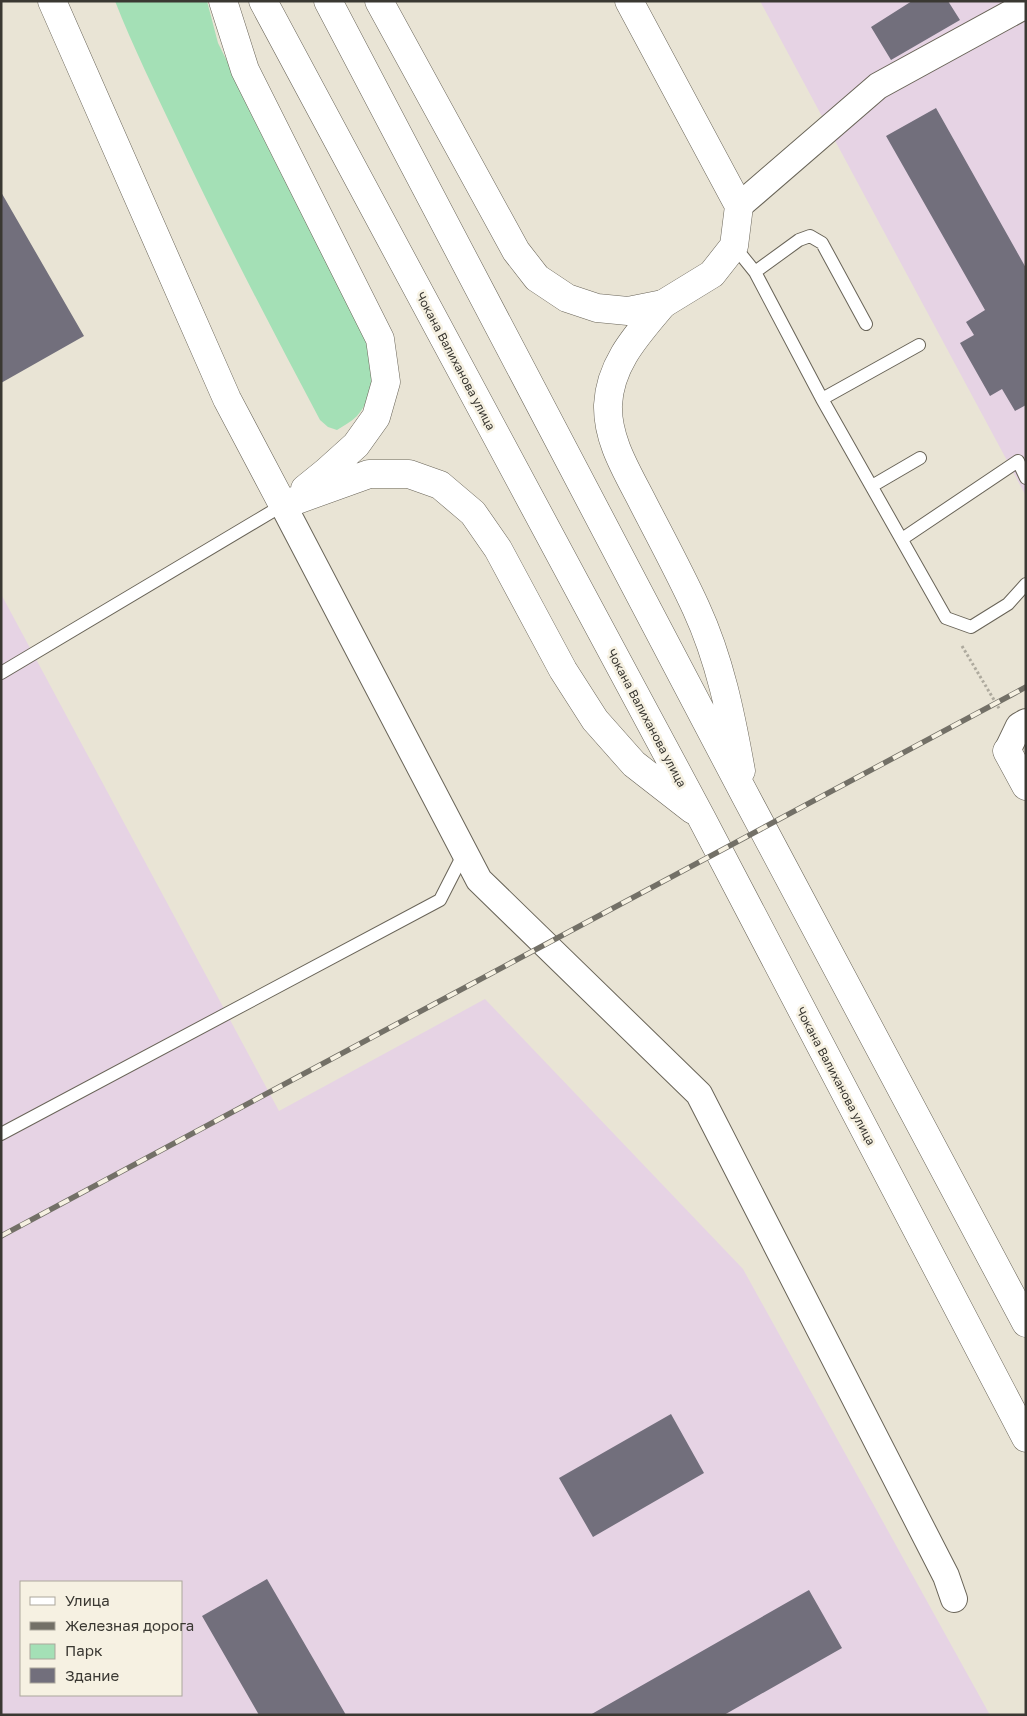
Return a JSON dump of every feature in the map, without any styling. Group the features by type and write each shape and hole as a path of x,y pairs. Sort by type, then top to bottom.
{"main road":[{"path":"52,1 227,399 283,505"},
{"path":"223,1 245,70 380,339 386,382 376,417 356,445 326,472 283,505"},
{"name":"Чокана Валиханова улица","path":"263,1 700,817 1026,1438"},
{"path":"328,1 745,795 1026,1323"},
{"path":"379,1 516,251 538,278 567,298 597,308 628,311 663,304 712,274 734,246 739,206 629,1"},
{"path":"663,304 622,356 612,382 608,405 610,430 620,458 696,609 718,663 732,719 745,795"},
{"path":"283,505 369,474 409,474 440,485 474,513 498,549 563,670 596,720 634,764 700,817"},
{"path":"1016,736 1026,786"}],"street":[{"path":"739,206 878,86 1026,5"},
{"path":"283,505 478,880 699,1094 946,1576 954,1599"}],"lane":[{"path":"755,272 799,240 810,236 822,243 866,324"},
{"path":"734,246 755,272 822,399 946,618 971,627 1008,604 1026,584"},
{"path":"822,399 920,345"},
{"path":"872,486 920,458"},
{"path":"902,539 1018,461 1026,478"},
{"path":"1,673 283,505"},
{"path":"1,1134 440,900 464,852"}],"path":[{"path":"946,618 1016,736"}],"shaded area":[{"path":"760,1 1026,1 1026,496"},
{"path":"1,594 279,1111 485,999 743,1269 990,1715 1,1715"}],"green space":[{"path":"115,1 207,1 218,43 367,341 371,371 368,399 357,416 337,430 328,427 320,420 264,314 193,172"}],"building":[{"path":"912,1 948,1 960,20 891,60 871,27"},
{"path":"936,108 1026,268 1026,405 1015,411 1002,389 990,396 960,343 974,335 966,322 985,310 886,136"},
{"path":"1,192 84,336 1,383"},
{"path":"671,1414 704,1473 593,1537 559,1478"},
{"path":"267,1579 346,1715 259,1715 202,1616"},
{"path":"809,1590 842,1648 724,1715 590,1715"}],"railway":[{"path":"1,1236 1026,687"}]}
